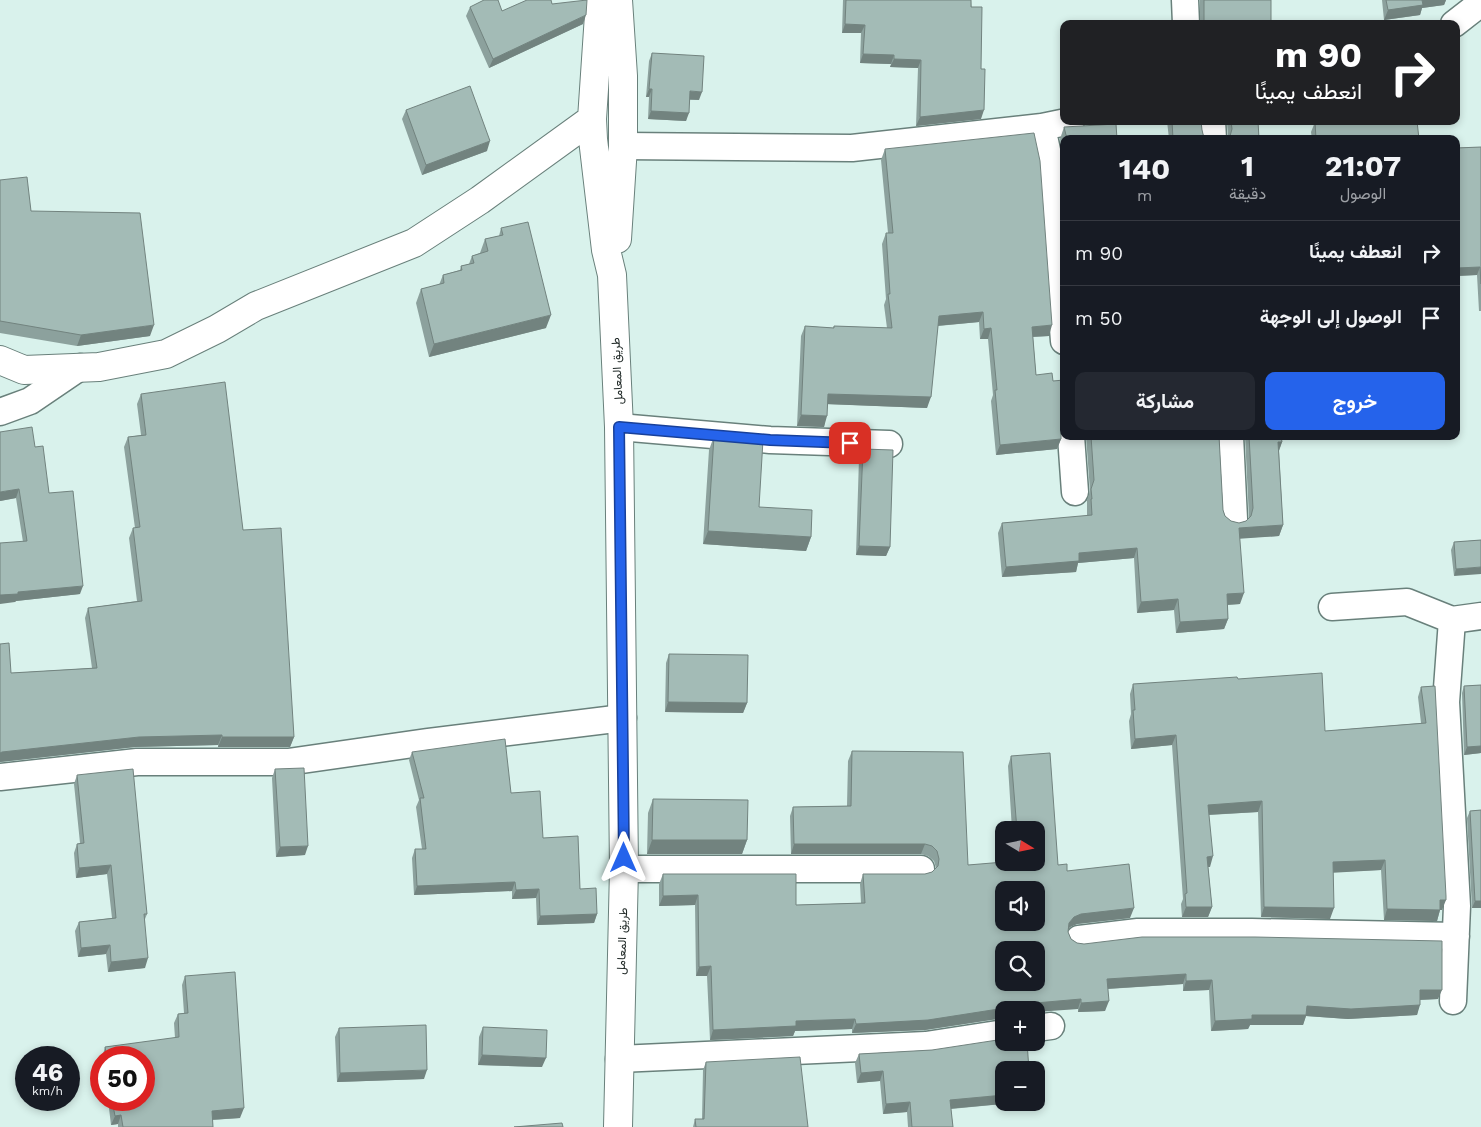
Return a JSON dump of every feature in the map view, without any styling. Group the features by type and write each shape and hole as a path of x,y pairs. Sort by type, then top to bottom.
{"main road":[{"path":"600,0 592,119 606,250 612,275"},
{"path":"612,275 616,260 623,146 623,76 618,0"},
{"path":"0,360 24,370 99,367 166,354 217,329 256,306 414,242 480,200 592,119"},
{"name":"طريق المعامل","path":"612,275 619,427 623,718 624,869 618,1127"}],"street":[{"path":"1185,0 1186,20"},
{"path":"1459,20 1481,3"},
{"path":"623,146 852,148 1042,128 1060,124"},
{"path":"1042,128 1050,169 1060,291"},
{"path":"0,412 30,401 80,367"},
{"path":"619,427 770,440 889,444"},
{"path":"1071,440 1075,492"},
{"path":"1230,440 1234,519"},
{"path":"1332,607 1407,602 1452,620 1481,616"},
{"path":"1452,620 1446,702 1457,906 1452,1001"},
{"path":"0,777 137,762 288,762 427,742 623,718"},
{"path":"624,869 921,870"},
{"path":"1079,939 1147,932 1456,936"},
{"path":"619,1059 926,1045 995,1034"}],"building":[{"path":"484,0 498,0 502,11 527,0 551,0 552,4 587,0 586,15 493,59 470,7"},
{"path":"846,0 971,0 971,7 982,7 981,69 985,69 984,110 920,117 921,60 894,59 894,55 863,54 865,25 845,24"},
{"path":"1204,0 1271,0 1271,20 1204,20"},
{"path":"1386,0 1422,0 1423,5 1388,10"},
{"path":"652,53 704,56 702,92 690,91 689,113 651,111 652,89 649,89"},
{"path":"470,86 490,141 426,165 406,110"},
{"path":"1116,125 1117,135 1066,135 1064,127"},
{"path":"1172,125 1201,125 1203,135 1173,135"},
{"path":"1232,125 1258,125 1259,135 1230,135"},
{"path":"1315,125 1417,125 1419,135 1316,135"},
{"path":"1034,133 1040,161 1052,325 1032,327 1036,375 1052,373 1053,381 1060,380 1060,439 1000,445 991,328 984,329 983,312 939,316 931,397 828,394 827,416 801,415 805,326 892,328 888,294 890,294 886,233 893,233 885,149"},
{"path":"1481,147 1481,284 1480,267 1460,268 1460,148"},
{"path":"27,177 31,211 140,213 154,325 81,335 0,321 0,180"},
{"path":"528,222 551,315 434,344 421,289 444,283 443,275 462,270 461,266 474,263 472,256 488,251 485,239 503,235 501,228"},
{"path":"225,382 243,530 281,528 294,737 222,737 222,735 139,737 0,753 0,644 9,643 11,673 97,668 88,608 142,601 133,528 140,527 128,437 146,435 141,394"},
{"path":"32,427 35,447 43,446 49,493 73,491 83,586 0,595 0,543 27,541 19,489 0,492 0,432"},
{"path":"714,436 763,440 759,507 812,510 811,537 708,531"},
{"path":"1091,440 1219,440 1223,510 1225,516 1231,521 1239,523 1246,521 1251,516 1253,508 1249,440 1282,440 1282,442 1278,442 1283,525 1239,528 1244,593 1227,594 1228,619 1180,622 1178,599 1141,602 1137,548 1079,553 1079,561 1006,567 1002,523 1092,515 1091,489 1094,480"},
{"path":"863,449 893,450 890,547 859,546"},
{"path":"1481,540 1481,567 1456,569 1454,542"},
{"path":"669,654 748,655 747,703 668,702"},
{"path":"1322,673 1325,731 1426,723 1421,687 1435,686 1446,900 1440,900 1440,910 1387,909 1385,860 1333,862 1334,908 1264,907 1262,801 1208,805 1213,856 1207,857 1212,907 1186,907 1185,894 1187,893 1176,735 1135,739 1133,684"},
{"path":"1481,685 1481,746 1467,747 1464,686"},
{"path":"505,739 511,793 540,791 543,838 578,836 580,889 596,888 597,914 540,916 539,889 516,890 515,882 417,886 415,849 426,849 420,798 424,798 412,752"},
{"path":"852,751 963,752 968,865 995,863 995,871 1045,871 1045,821 1016,821 1011,756 1050,753 1058,865 1067,864 1067,871 1129,864 1134,908 1081,914 1074,917 1069,923 1068,932 1071,939 1077,943 1084,944 1142,937 1255,937 1442,941 1442,990 1420,990 1420,1005 1351,1009 1307,1006 1306,1015 1252,1015 1252,1019 1215,1021 1212,980 1186,981 1186,974 1107,979 1109,1001 1081,1003 1081,999 1045,1002 995,1001 995,1010 928,1020 856,1024 855,1019 796,1021 796,1026 713,1030 711,966 699,967 698,895 663,896 663,874 796,874 796,905 865,903 863,874 925,874 932,872 938,866 937,851 932,846 925,844 794,844 793,807 851,806"},
{"path":"304,768 308,846 280,847 275,769"},
{"path":"133,769 147,914 144,914 148,958 111,962 110,945 81,948 79,922 116,918 111,865 79,868 77,844 84,843 77,775"},
{"path":"653,799 748,800 747,840 652,840"},
{"path":"1481,810 1481,901 1475,901 1470,811"},
{"path":"235,972 244,1108 212,1111 213,1127 123,1127 121,1115 115,1116 114,1111 155,1111 155,1046 112,1046 179,1037 178,1014 188,1013 185,976"},
{"path":"426,1025 427,1070 340,1073 339,1028"},
{"path":"483,1027 547,1030 546,1058 482,1055"},
{"path":"995,1040 995,1051 1028,1051 1028,1061 995,1061 995,1096 950,1100 953,1127 912,1127 910,1102 886,1104 883,1071 861,1073 859,1054 932,1050"},
{"path":"800,1057 808,1127 696,1127 695,1119 704,1119 706,1062"},
{"path":"562,1123 563,1127 514,1127"}],"route":[{"path":"624,858 619,427 770,440 850,443"}]}
